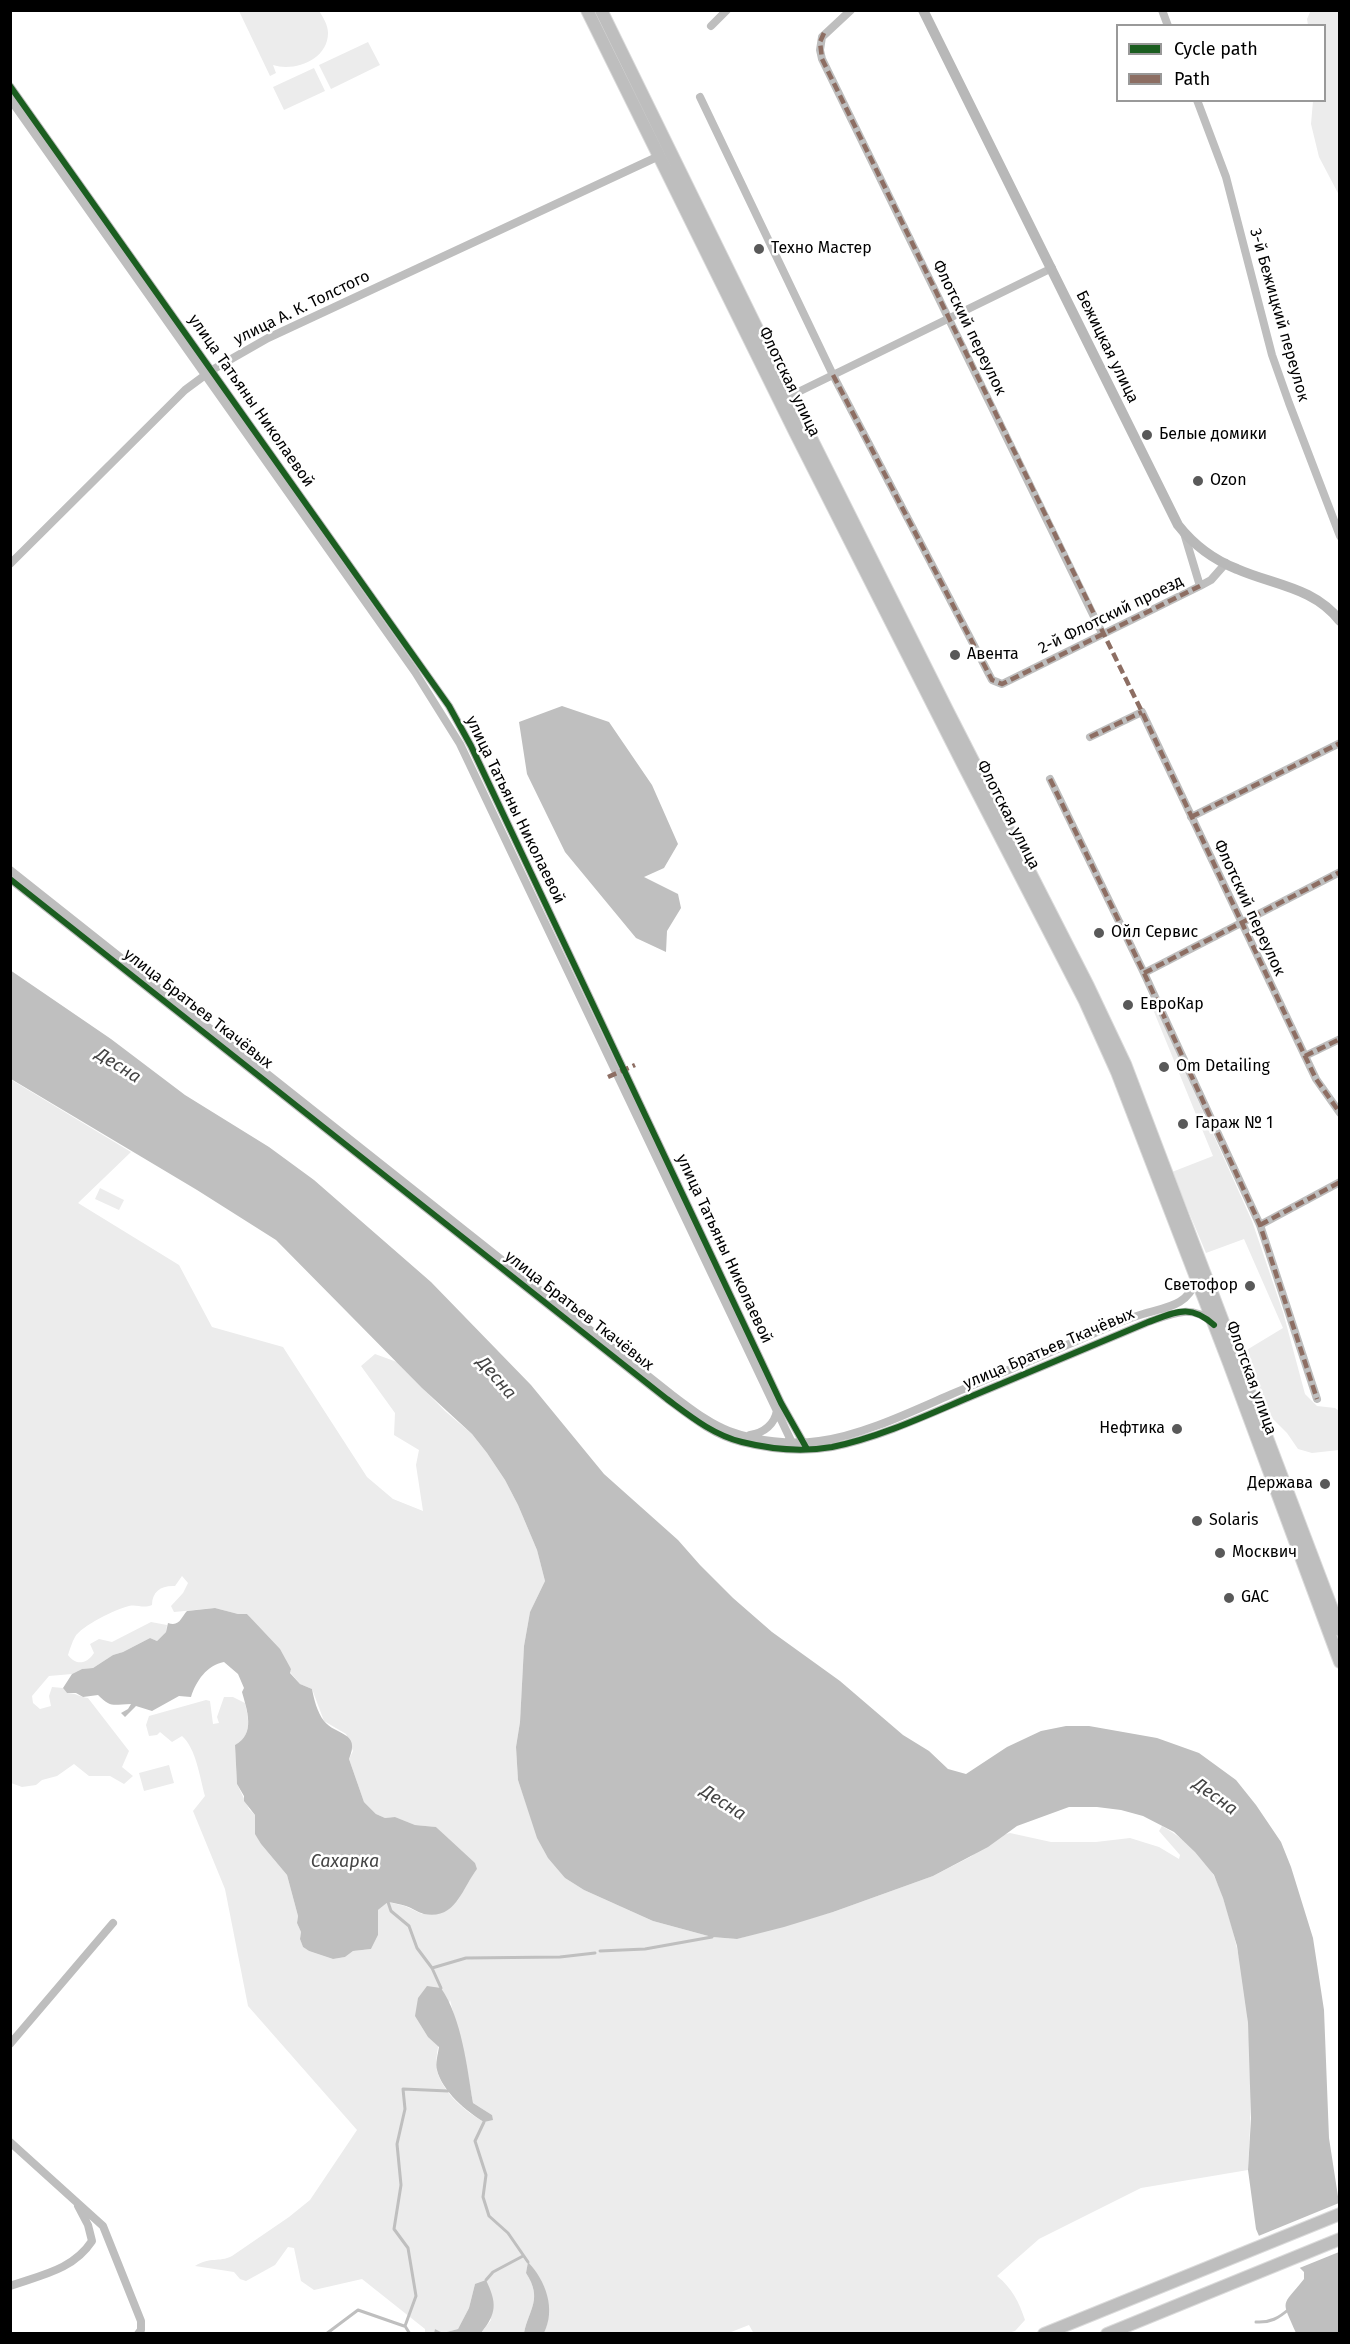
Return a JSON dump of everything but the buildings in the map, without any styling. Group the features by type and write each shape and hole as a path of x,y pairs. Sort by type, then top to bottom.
{"main road":[{"name":"Флотская улица","path":"587,10 948,735 1085,1001 1117,1072 1340,1662"},
{"name":"Флотская улица","path":"601,10 790,396 1088,986 1125,1064 1340,1630"},
{"path":"1044,2334 1340,2214"},
{"path":"1107,2334 1340,2240"}],"street":[{"path":"711,26 727,10"},
{"name":"Флотский переулок","path":"851,10 824,33 820,42 822,59 1102,633"},
{"name":"Бежицкая улица","path":"923,10 1052,268 1171,514 1196,545 1236,569 1308,594 1323,603 1340,621"},
{"name":"улица Татьяны Николаевой","path":"10,86 208,372"},
{"path":"700,97 833,375"},
{"name":"улица Татьяны Николаевой","path":"10,99 449,706 467,739 780,1408 793,1445"},
{"name":"3-й Бежицкий переулок","path":"1198,102 1226,177 1276,364 1340,536"},
{"name":"улица А. К. Толстого","path":"10,564 186,390 208,372 308,318 659,156"},
{"path":"790,396 1052,268"},
{"name":"2-й Флотский проезд","path":"833,375 992,680 1002,684 1200,586 1211,580 1226,563"},
{"path":"1184,531 1200,586"},
{"name":"Флотский переулок","path":"1090,737 1142,712 1305,1056 1316,1078 1340,1113"},
{"path":"1191,817 1340,742"},
{"path":"1050,779 1144,973 1260,1225 1317,1399"},
{"name":"улица Братьев Ткачёвых","path":"10,870 701,1417 728,1431 744,1436 793,1445"},
{"path":"1144,973 1340,872"},
{"name":"улица Братьев Ткачёвых","path":"10,879 698,1422 726,1437 743,1442 793,1445 832,1439 917,1410 1115,1324 1175,1305 1186,1299 1193,1290 1196,1280"},
{"path":"1305,1056 1340,1039"},
{"path":"1260,1225 1340,1182"},
{"name":"улица Братьев Ткачёвых","path":"808,1444 834,1446 901,1425 1146,1323 1178,1312 1191,1311 1203,1315 1214,1325"},
{"path":"744,1436 766,1430 780,1408 808,1444"},
{"path":"10,2044 113,1923"},
{"path":"10,2142 103,2226 141,2321 141,2330 138,2334"},
{"path":"10,2286 70,2265 85,2252 92,2241 88,2225 72,2197"}],"shaded area":[{"path":"1311,10 1339,11 1339,195 1319,157 1311,124 1313,102 1326,102 1326,24 1308,24 1307,19"},
{"path":"239,11 319,11 327,27 326,42 316,57 308,62 290,67 273,65 276,73 270,76"},
{"path":"368,42 380,65 331,89 319,65"},
{"path":"314,68 325,91 284,110 273,87"},
{"path":"1153,1000 1252,1221 1283,1312 1305,1394 1317,1406 1335,1408 1339,1411 1339,1450 1312,1453 1298,1449 1287,1433 1269,1415 1245,1351 1283,1328 1244,1239 1206,1253 1172,1172 1213,1156 1150,1002"},
{"path":"10,1079 131,1152 78,1203 179,1265 212,1327 283,1347 367,1477 393,1499 423,1511 416,1465 419,1450 394,1435 395,1413 361,1366 375,1354 397,1362 445,1411 472,1434 487,1453 518,1505 537,1550 545,1581 530,1612 524,1646 520,1722 516,1747 518,1780 538,1838 565,1878 584,1890 653,1921 712,1937 737,1939 833,1912 933,1876 970,1857 1002,1835 1010,1833 1051,1842 1096,1842 1130,1838 1159,1847 1179,1859 1180,1855 1159,1831 1162,1826 1192,1848 1210,1869 1231,1924 1244,1984 1250,2046 1251,2108 1248,2170 1141,2188 1039,2239 997,2276 1014,2296 1025,2320 1015,2331 1008,2333 754,2334 749,2325 726,2334 544,2333 548,2315 545,2297 528,2263 526,2273 534,2290 534,2297 524,2333 481,2333 491,2320 475,2284 469,2308 458,2329 443,2333 435,2329 434,2333 425,2333 425,2329 362,2279 314,2290 301,2281 294,2248 288,2247 275,2265 246,2281 240,2279 234,2272 195,2266 206,2261 232,2256 310,2200 357,2130 248,2006 225,1889 193,1811 205,1796 194,1756 182,1736 172,1742 160,1732 149,1736 146,1725 149,1716 206,1700 210,1701 213,1724 219,1723 217,1717 224,1697 233,1697 245,1703 247,1732 235,1745 237,1784 249,1809 255,1815 256,1834 261,1844 287,1875 298,1916 300,1939 303,1947 309,1951 333,1959 345,1957 353,1951 371,1949 378,1935 378,1910 388,1902 405,1906 422,1914 458,1900 477,1869 436,1827 415,1825 395,1817 385,1818 376,1814 364,1802 349,1759 353,1751 346,1734 324,1721 312,1689 300,1684 290,1672 291,1669 247,1614 215,1608 174,1612 171,1606 183,1593 188,1583 182,1576 175,1586 159,1590 152,1600 152,1605 123,1608 99,1618 84,1628 75,1637 68,1655 74,1661 85,1661 94,1653 90,1644 99,1639 112,1642 151,1622 167,1625 166,1632 157,1641 150,1638 113,1655 93,1668 82,1669 72,1674 49,1676 32,1696 33,1703 40,1709 51,1706 49,1696 52,1687 63,1688 67,1693 88,1698 129,1751 122,1767 133,1776 124,1784 110,1776 89,1776 74,1764 57,1776 42,1780 36,1785 22,1787 11,1783","holes":["450,2000 464,2054 473,2103 492,2115 484,2122 456,2101 444,2087 437,2071 438,2047"]},
{"path":"100,1188 124,1200 119,1210 95,1199"},
{"path":"169,1765 174,1783 144,1791 139,1773"}],"water":[{"path":"562,706 609,722 652,785 678,844 664,868 644,877 678,894 681,908 667,931 666,952 636,938 565,852 527,774 519,722"},
{"name":"Десна","path":"10,970 111,1039 185,1095 269,1147 314,1180 431,1282 531,1385 604,1474 678,1540 733,1598 772,1632 840,1681 903,1735 929,1751 948,1769 966,1774 1007,1747 1041,1731 1066,1726 1089,1726 1157,1738 1199,1753 1236,1780 1281,1842 1313,1938 1324,2010 1329,2138 1339,2203 1339,2333 1296,2333 1286,2304 1304,2279 1304,2272 1295,2263 1268,2257 1256,2229 1248,2170 1251,2118 1248,2023 1237,1946 1214,1875 1174,1832 1143,1816 1121,1810 1069,1807 1017,1826 988,1847 933,1876 833,1912 737,1939 712,1937 653,1921 584,1890 565,1878 548,1858 537,1838 518,1780 516,1747 520,1722 524,1646 530,1612 545,1581 537,1550 505,1480 472,1434 422,1388 276,1240 11,1079"},
{"name":"Сахарка","path":"215,1608 247,1614 280,1649 291,1669 290,1673 300,1684 312,1689 324,1721 350,1739 352,1750 349,1759 364,1802 376,1814 385,1818 395,1817 415,1825 436,1827 475,1863 477,1869 451,1908 435,1915 424,1914 406,1906 388,1902 378,1910 378,1935 371,1949 353,1951 345,1957 333,1959 309,1951 303,1947 300,1939 298,1916 287,1875 255,1834 255,1815 244,1801 244,1796 237,1784 235,1745 246,1735 248,1728 242,1692 244,1688 238,1674 224,1662 212,1666 196,1685 191,1697 179,1696 152,1711 136,1706 125,1717 121,1713 131,1704 110,1704 98,1695 83,1697 76,1693 67,1693 63,1688 72,1674 82,1669 93,1668 113,1655 150,1638 157,1641 166,1632 168,1623 178,1623 187,1611"},
{"path":"427,1986 441,1988 448,2000 463,2044 473,2103 492,2115 493,2120 484,2122 470,2113 444,2086 440,2078 436,2065 439,2047 428,2037 415,2016 418,1998"},
{"path":"528,2262 540,2278 547,2296 549,2314 544,2333 524,2333 534,2297 534,2290 526,2273"},
{"path":"486,2280 494,2308 490,2320 481,2333 443,2333 458,2329 469,2308 475,2284"}],"pier":[{"path":"1339,2203 1339,2252 1297,2269 1293,2266 1272,2263 1265,2258 1256,2237"}],"waterway":[{"path":"388,1902 391,1911 409,1926 417,1948 432,1968 441,1988"},
{"path":"600,1951 645,1949 712,1937"},
{"path":"432,1968 466,1958 560,1957 595,1953"},
{"path":"410,2334 405,2326 416,2296 408,2248 394,2229 401,2185 397,2144 405,2109 403,2089 448,2091"},
{"path":"484,2122 475,2141 486,2175 483,2197 489,2216 508,2233 528,2262"},
{"path":"486,2280 493,2272 523,2256"},
{"path":"1256,2322 1274,2319 1289,2309"},
{"path":"326,2334 358,2310 404,2326"}],"marked path":[{"path":"824,33 820,42 822,59 1142,712 1316,1079 1340,1113"},
{"path":"833,375 992,680 1002,684 1200,586"},
{"path":"1090,737 1142,712"},
{"path":"1191,817 1340,743"},
{"path":"1050,779 1144,973 1260,1225 1317,1399"},
{"path":"1144,973 1340,872"},
{"path":"1305,1056 1340,1039"},
{"path":"608,1077 635,1065"},
{"path":"1260,1225 1340,1182"}],"cycle path":[{"path":"10,86 449,706 471,746 781,1403 807,1449"},
{"path":"10,879 667,1399 702,1424 731,1439 787,1449 821,1449 849,1443 916,1420 1173,1313 1197,1314 1214,1325"}],"place":[{"name":"Техно Мастер","path":"759,249"},
{"name":"Белые домики","path":"1147,435"},
{"name":"Ozon","path":"1198,481"},
{"name":"Авента","path":"955,655"},
{"name":"Ойл Сервис","path":"1099,933"},
{"name":"ЕвроКар","path":"1128,1005"},
{"name":"Om Detailing","path":"1164,1067"},
{"name":"Гараж № 1","path":"1183,1124"},
{"name":"Светофор","path":"1250,1286"},
{"name":"Нефтика","path":"1177,1429"},
{"name":"Держава","path":"1325,1484"},
{"name":"Solaris","path":"1197,1521"},
{"name":"Москвич","path":"1220,1553"},
{"name":"GAC","path":"1229,1598"}]}
